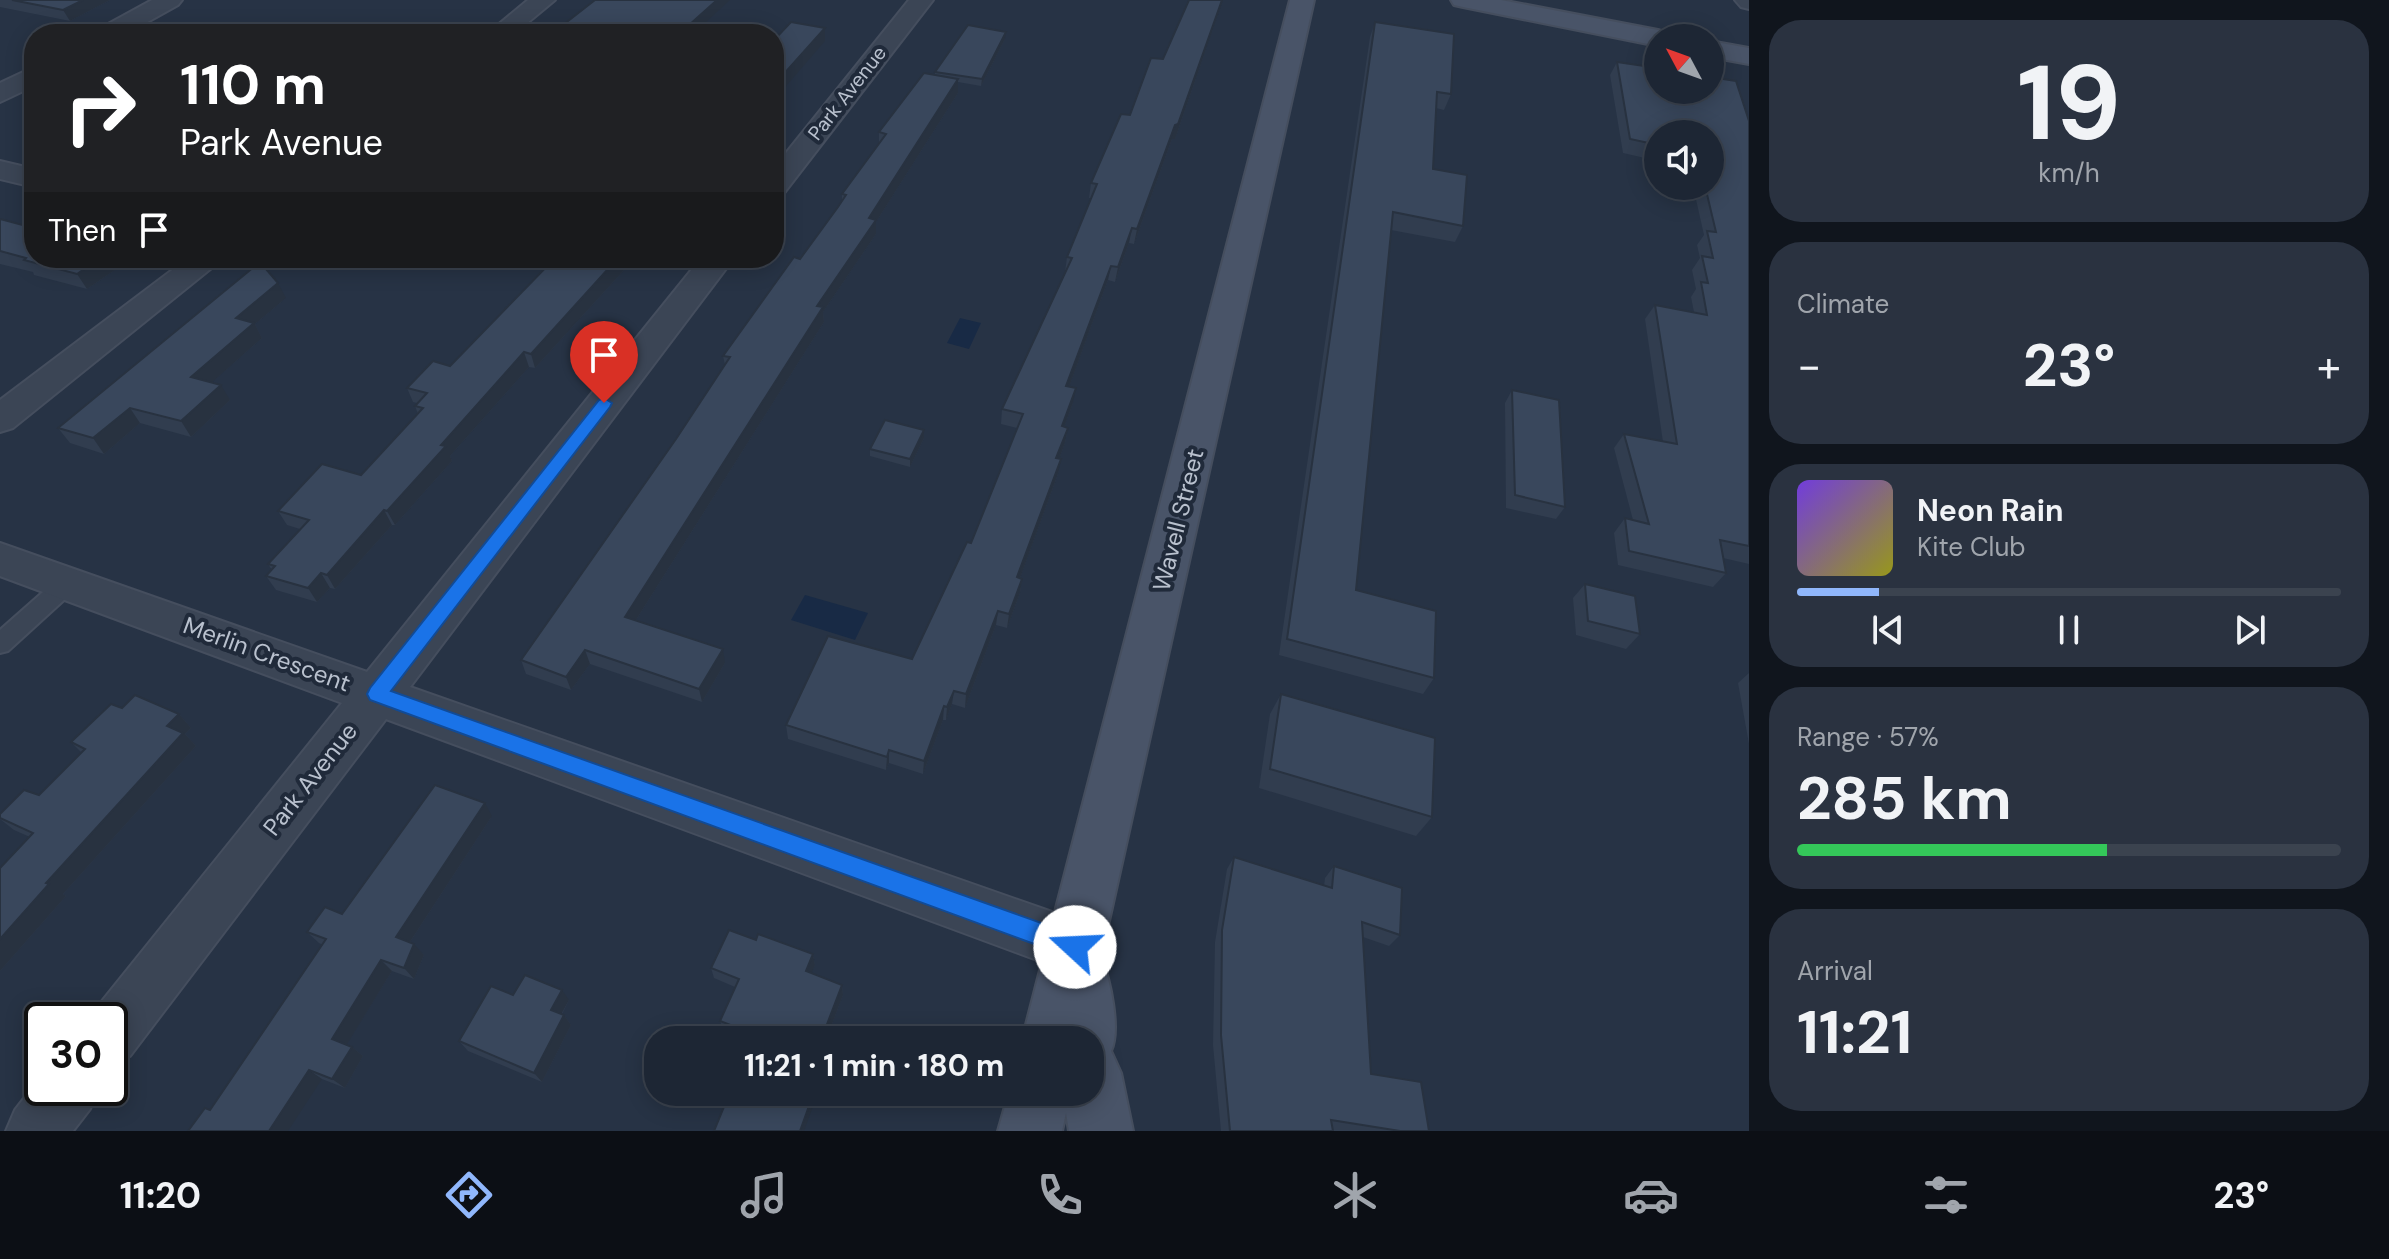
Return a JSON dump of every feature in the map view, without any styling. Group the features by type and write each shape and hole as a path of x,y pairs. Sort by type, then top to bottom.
{"street":[{"path":"126,24 170,0"},
{"path":"512,24 543,0"},
{"name":"Park Avenue","path":"784,174 921,0"},
{"name":"Wavell Street","path":"1055,1026 1302,0"},
{"path":"1463,0 1644,35"},
{"path":"1724,52 1749,56"},
{"path":"0,94 24,81"},
{"path":"0,170 24,176"},
{"path":"0,419 195,268"},
{"name":"Park Avenue","path":"128,1013 710,268"},
{"name":"Merlin Crescent","path":"0,559 1075,947"},
{"path":"1075,947 1084,1026"},
{"path":"36,1131 55,1106"},
{"path":"1030,1131 1036,1106"},
{"path":"1096,1106 1101,1131"}],"lane":[{"path":"0,644 68,583"}],"water":[{"path":"960,318 981,323 969,349 947,343"},
{"path":"805,595 868,613 855,640 791,620"}],"building":[{"path":"12,0 83,0 63,10"},
{"path":"595,0 717,0 690,24 564,24"},
{"path":"1189,0 1222,0 1137,229 1132,228 1118,267 1111,266 1066,386 1076,388 1062,426 1068,428 1056,458 1061,459 1017,577 1022,579 1009,614 998,611 966,694 954,691 947,707 944,706 924,761 889,750 887,757 786,725 828,636 912,659 967,542 971,543 1023,414 1002,409 1072,258 1067,257 1097,184 1091,183 1121,114 1130,115 1151,58 1163,59"},
{"path":"791,22 825,28 784,74 784,29"},
{"path":"1375,22 1454,34 1451,94 1437,92 1433,169 1467,175 1463,226 1393,212 1356,590 1436,611 1434,678 1287,639"},
{"path":"968,25 1006,32 982,79 935,72"},
{"path":"1617,62 1644,66 1644,104 1724,104 1724,79 1736,81 1749,121 1749,546 1720,540 1726,573 1629,551 1625,518 1649,524 1624,434 1677,444 1655,305 1707,315 1701,282 1708,283 1702,256 1713,258 1707,231 1716,232 1708,200 1724,200 1724,120 1644,120 1644,142 1630,139"},
{"path":"924,73 958,79 869,218 876,220 817,306 823,307 625,617 723,649 699,689 585,650 566,677 521,660 730,357 723,356 794,257 800,259 838,207 846,195 842,194 886,134 879,132"},
{"path":"0,219 24,225 24,257 0,251"},
{"path":"54,268 86,268 77,274"},
{"path":"253,268 265,268 278,283 236,318 254,323 191,377 221,385 181,421 130,408 93,438 58,428"},
{"path":"545,268 609,268 531,354 524,352 441,445 446,446 327,575 321,573 308,588 266,576 275,566 268,564 309,520 278,511 322,464 361,475 423,408 415,406 427,393 407,388 433,361 450,366"},
{"path":"1512,390 1559,400 1565,507 1515,495"},
{"path":"885,420 924,430 910,459 870,449"},
{"path":"1585,584 1635,596 1640,634 1588,621"},
{"path":"1281,694 1435,738 1432,817 1270,769"},
{"path":"135,695 179,714 167,726 183,733 46,883 49,884 0,939 0,868 33,833 0,818 0,814 24,790 39,795 85,749 71,742 111,704 122,708"},
{"path":"435,785 485,803 396,937 414,944 404,968 381,960 332,1039 352,1047 332,1079 309,1070 269,1131 188,1131 205,1108 210,1110 326,939 307,932 325,907 342,914"},
{"path":"1234,857 1332,888 1334,866 1402,888 1400,935 1362,922 1371,1074 1421,1082 1429,1131 1400,1131 1331,1120 1333,1131 1230,1131 1221,1035 1222,930"},
{"path":"729,930 756,940 758,934 813,954 806,971 842,985 826,1026 733,1026 720,1021 739,979 711,968"},
{"path":"525,975 562,990 551,1010 564,1015 534,1073 459,1041 491,986 513,995"},
{"path":"724,1106 809,1106 800,1131 714,1131"}],"route":[{"path":"604,403 377,694 1075,947"}]}
